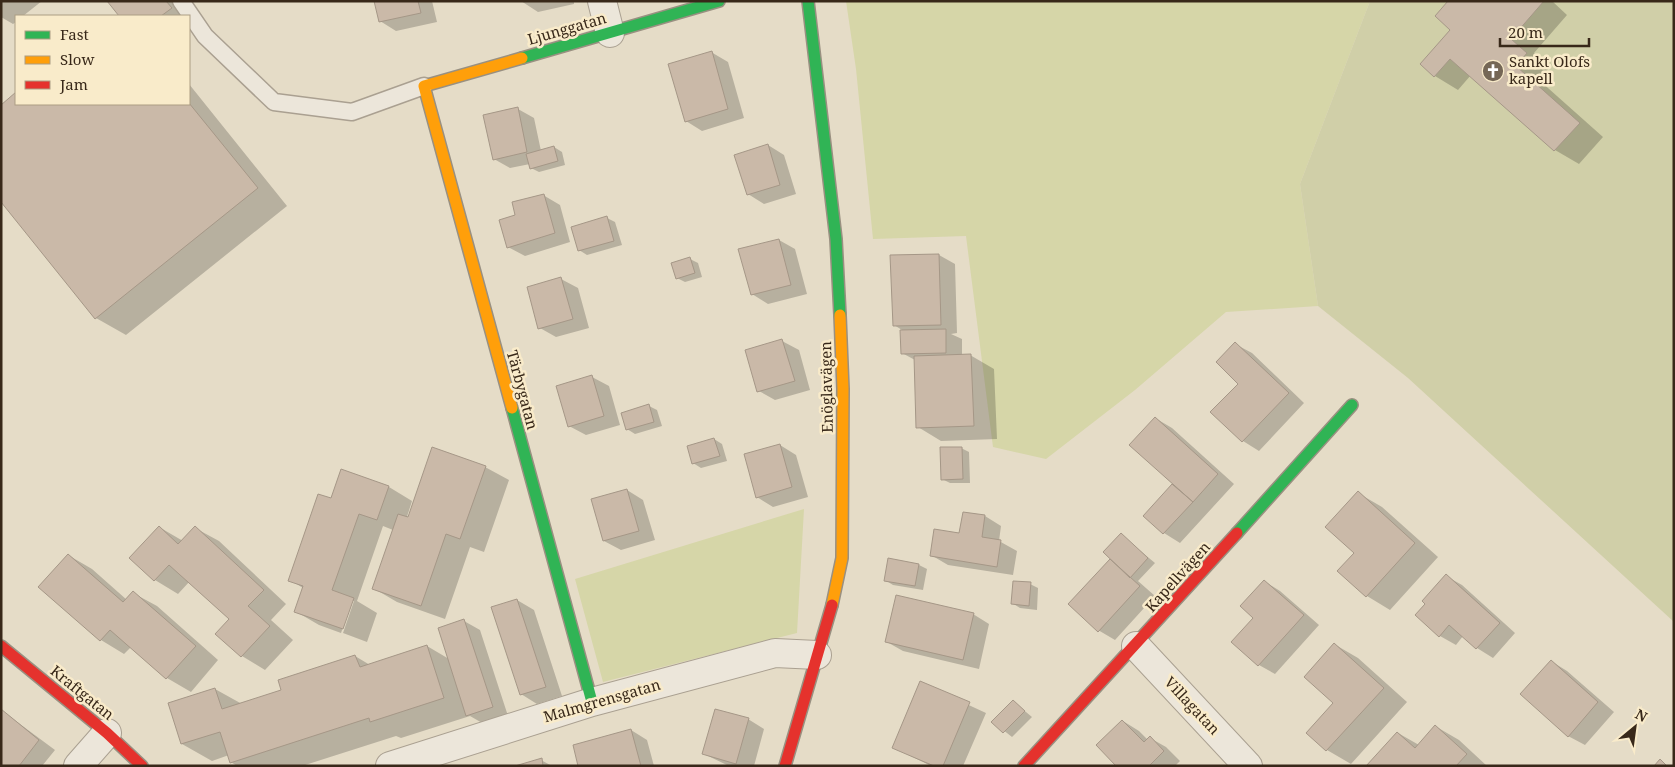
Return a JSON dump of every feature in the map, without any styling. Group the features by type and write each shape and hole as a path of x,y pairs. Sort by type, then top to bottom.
{"street":[{"path":"602,1 610,32"},
{"name":"Ljunggatan","path":"424,86 719,1"},
{"name":"Enöglavägen","path":"785,766 832,608 842,558 843,389 836,239 808,1"},
{"name":"Tärbygatan","path":"424,86 592,702"},
{"name":"Kapellvägen","path":"1024,766 1136,646 1352,405"},
{"name":"Kraftgatan","path":"1,646 107,733 142,766"},
{"name":"Villagatan","path":"1136,646 1248,766"},
{"name":"Malmgrensgatan","path":"390,766 592,702 775,652 817,655"},
{"path":"78,766 107,733"}],"lane":[{"path":"181,1 205,36 274,102 352,112 424,86"}],"green space":[{"path":"846,1 1370,1 1300,184 1318,306 1226,312 1135,390 1046,459 993,447 966,236 873,239 856,69"},
{"path":"1370,1 1674,1 1674,622 1408,378 1318,306 1300,184"},
{"path":"804,509 797,633 603,682 575,579"}],"building":[{"path":"107,1 166,1 172,8 162,15 118,15"},
{"path":"374,1 418,1 421,13 379,22"},
{"name":"Sankt Olofs kapell","path":"1448,1 1544,1 1511,39 1527,53 1516,66 1580,123 1554,151 1450,59 1434,77 1420,64 1450,30 1435,16"},
{"path":"712,51 728,109 685,122 668,64"},
{"path":"15,93 15,105 190,104 258,188 95,319 1,202 1,105"},
{"path":"518,107 527,152 493,160 483,115"},
{"path":"768,144 780,185 747,195 734,155"},
{"path":"554,146 558,161 530,169 526,154"},
{"path":"544,194 555,233 507,248 499,220 515,215 512,202"},
{"path":"607,216 614,241 578,251 571,227"},
{"path":"779,239 791,285 751,295 738,249"},
{"path":"939,254 941,325 893,326 890,255"},
{"path":"690,257 695,273 676,279 671,263"},
{"path":"561,277 573,319 538,329 527,287"},
{"path":"946,329 946,353 901,354 900,330"},
{"path":"782,339 795,381 757,392 745,350"},
{"path":"1235,342 1289,393 1242,442 1210,412 1238,384 1216,362"},
{"path":"971,354 974,426 916,428 914,356"},
{"path":"592,375 604,416 568,427 556,386"},
{"path":"649,404 654,422 626,430 621,413"},
{"path":"1155,417 1218,474 1193,502 1129,445"},
{"path":"714,438 720,456 692,464 687,446"},
{"path":"780,444 792,487 756,498 744,454"},
{"path":"432,447 486,466 460,539 446,534 421,606 372,589 398,514 408,517"},
{"path":"940,447 962,447 963,479 941,480"},
{"path":"341,469 389,486 377,520 359,514 332,590 354,598 343,629 294,612 303,586 288,581 318,494 331,498"},
{"path":"1172,484 1193,502 1163,534 1143,516"},
{"path":"627,489 639,531 603,541 591,499"},
{"path":"1358,491 1415,543 1366,597 1337,571 1354,553 1325,527"},
{"path":"963,512 985,515 982,537 1001,540 997,567 930,556 934,529 959,533"},
{"path":"159,526 178,544 195,526 264,590 248,606 270,626 241,657 215,634 229,619 169,565 154,581 129,558"},
{"path":"1121,533 1148,558 1130,578 1103,552"},
{"path":"68,554 123,602 133,591 196,646 166,679 110,630 100,641 38,587"},
{"path":"888,558 919,564 915,586 884,581"},
{"path":"1110,559 1140,586 1098,632 1068,604"},
{"path":"1446,574 1500,623 1476,649 1449,625 1439,637 1415,615 1425,604 1422,601"},
{"path":"1264,580 1304,615 1258,666 1231,642 1253,618 1240,606"},
{"path":"1013,581 1031,582 1029,606 1011,604"},
{"path":"896,595 974,613 963,660 885,642"},
{"path":"517,599 546,687 520,695 491,607"},
{"path":"464,619 493,707 466,716 438,628"},
{"path":"1334,643 1384,688 1326,751 1306,733 1333,703 1304,677"},
{"path":"427,645 444,698 370,722 369,718 230,763 220,732 181,744 168,703 215,688 222,709 281,690 278,680 355,655 360,667"},
{"path":"1551,660 1598,702 1568,737 1520,694"},
{"path":"920,681 970,702 943,766 934,766 892,748"},
{"path":"1013,700 1025,711 1003,733 991,722"},
{"path":"1,709 39,740 19,766 1,766"},
{"path":"715,709 749,718 736,764 702,754"},
{"path":"1122,720 1144,742 1150,736 1164,751 1149,766 1116,766 1096,745"},
{"path":"1435,725 1467,754 1456,766 1366,766 1397,732 1415,748"},
{"path":"631,729 641,766 578,766 573,745"},
{"path":"542,758 543,766 515,766"},
{"path":"1660,759 1667,766 1654,766"}],"traffic: fast":[{"path":"522,58 719,1"},
{"path":"808,1 836,239 840,315"},
{"path":"1237,533 1352,405"},
{"path":"512,408 592,702"}],"traffic: slow":[{"path":"512,408 424,86 522,58"},
{"path":"832,605 842,558 843,389 840,315"}],"traffic: jam":[{"path":"1024,766 1237,533"},
{"path":"785,766 832,605"},
{"path":"1,646 107,733 142,766"}],"place":[{"name":"Sankt Olofs kapell","path":"1493,71"}]}
